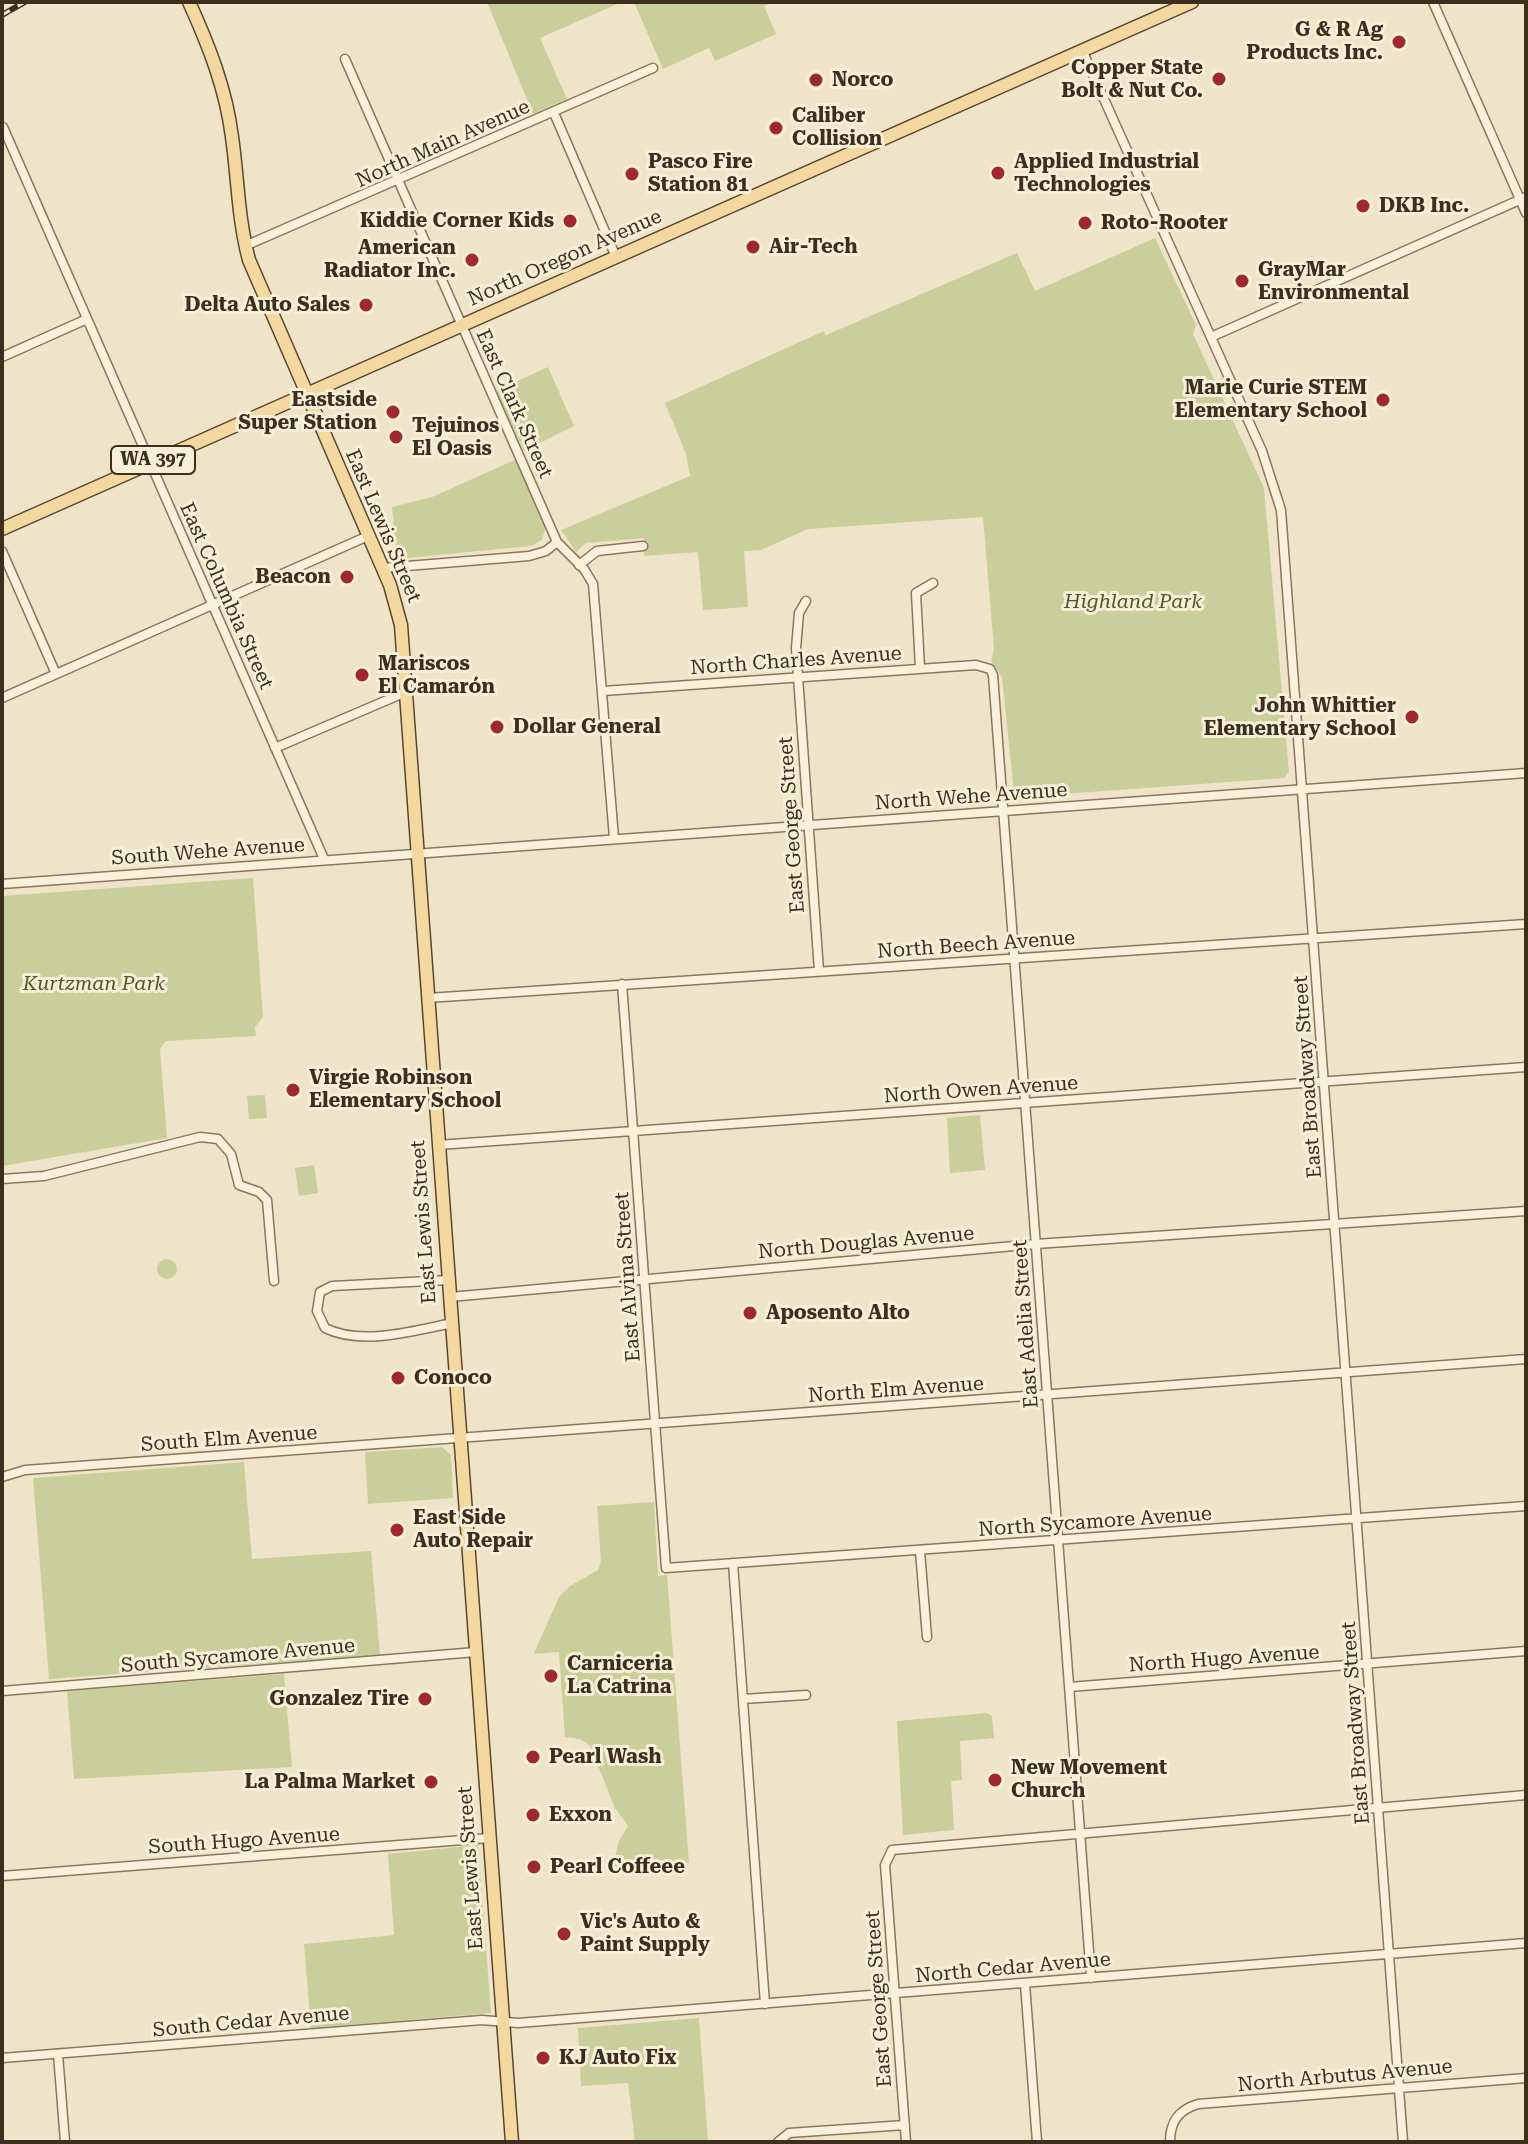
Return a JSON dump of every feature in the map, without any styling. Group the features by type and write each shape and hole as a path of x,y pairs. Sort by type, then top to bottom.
{"main road":[{"name":"East Lewis Street","path":"189,2 205,39 229,115 237,203 245,246 275,324 383,568 399,613 512,2142"},
{"name":"North Oregon Avenue","path":"305,394 1192,2"},
{"name":"WA 397","path":"2,529 305,394"}],"street":[{"path":"1433,2 1523,199 1526,213"},
{"name":"East Broadway Street","path":"1082,50 1271,472 1281,510 1403,2142"},
{"name":"East Clark Street","path":"345,59 557,542"},
{"name":"North Main Avenue","path":"245,246 399,182 653,68"},
{"path":"554,113 616,257"},
{"name":"East Columbia Street","path":"3,127 324,859"},
{"path":"1211,337 1523,199"},
{"path":"2,357 87,319"},
{"path":"2,698 368,536"},
{"path":"383,568 529,556 546,551 557,542 589,576 596,595 614,838"},
{"path":"579,565 597,551 643,546"},
{"path":"2,551 56,674"},
{"path":"920,668 916,593 933,583"},
{"name":"East George Street","path":"806,601 796,629 797,676 819,971"},
{"name":"North Charles Avenue","path":"603,691 920,668 976,665 990,669"},
{"name":"East Adelia Street","path":"990,669 995,682 1091,1978"},
{"path":"275,748 406,692"},
{"name":"North Wehe Avenue","path":"417,851 1526,773"},
{"name":"South Wehe Avenue","path":"2,884 417,851"},
{"name":"North Beech Avenue","path":"428,998 1526,924"},
{"name":"East Alvina Street","path":"622,984 666,1568"},
{"name":"North Owen Avenue","path":"438,1145 1526,1067"},
{"path":"2,1179 44,1176 200,1137 218,1139 231,1154 239,1185 259,1192 267,1200 274,1281"},
{"name":"North Douglas Avenue","path":"450,1297 1036,1244 1526,1211"},
{"path":"448,1280 332,1286 320,1292 317,1311 325,1328 340,1333 395,1334 452,1323"},
{"name":"North Elm Avenue","path":"460,1438 1526,1359"},
{"name":"South Elm Avenue","path":"2,1477 25,1470 460,1438"},
{"name":"North Sycamore Avenue","path":"666,1568 1526,1506"},
{"path":"920,1551 927,1637"},
{"path":"733,1563 765,2004"},
{"name":"North Hugo Avenue","path":"1069,1687 1526,1651"},
{"name":"South Sycamore Avenue","path":"2,1691 476,1652"},
{"path":"743,1699 806,1695"},
{"path":"1080,1832 1526,1795"},
{"name":"East George Street","path":"906,2142 887,1854 897,1848 1080,1832"},
{"name":"South Hugo Avenue","path":"2,1876 489,1838"},
{"name":"North Cedar Avenue","path":"503,2022 1526,1943"},
{"path":"1025,1984 1037,2142"},
{"name":"South Cedar Avenue","path":"2,2058 270,2035 482,2020 503,2022"},
{"path":"58,2054 65,2142"},
{"name":"North Arbutus Avenue","path":"1170,2142 1174,2121 1185,2109 1198,2104 1526,2078"},
{"path":"779,2140 789,2133 905,2125"}],"green space":[{"path":"487,2 622,2 540,38 567,99 533,114"},
{"path":"634,2 772,2 764,6 776,34 715,61 709,48 663,69"},
{"name":"Highland Park","path":"1155,238 1196,325 1193,334 1264,488 1289,772 1284,778 1021,797 1014,792 1002,677 991,661 994,649 983,517 808,529 761,550 744,551 748,607 703,610 698,552 644,556 644,538 586,543 576,552 561,530 690,476 686,454 665,403 824,331 826,335 1017,253 1035,291"},
{"path":"548,367 574,426 524,451 496,391"},
{"path":"517,459 546,525 542,540 531,546 397,559 392,507 432,497"},
{"name":"Kurtzman Park","path":"253,878 263,1017 255,1027 256,1036 166,1041 160,1049 167,1138 2,1166 2,896"},
{"path":"265,1095 267,1118 249,1119 247,1096"},
{"path":"980,1115 985,1170 950,1173 947,1118"},
{"path":"314,1165 318,1193 299,1196 295,1168"},
{"path":"167,1259 174,1262 177,1269 174,1276 167,1279 160,1276 157,1269 160,1262"},
{"path":"442,1447 451,1455 453,1498 368,1504 365,1452"},
{"path":"244,1462 252,1559 371,1551 380,1655 49,1679 33,1478"},
{"path":"654,1502 658,1576 667,1575 689,1863 612,1869 619,1841 628,1826 615,1808 590,1746 580,1739 565,1737 559,1652 534,1654 559,1597 570,1586 598,1570 601,1561 597,1506"},
{"path":"284,1674 292,1767 74,1779 67,1691"},
{"path":"987,1713 992,1716 994,1738 960,1741 962,1780 951,1781 954,1830 903,1835 897,1721"},
{"path":"478,1845 491,2013 311,2028 304,1944 394,1935 388,1854"},
{"path":"699,2018 708,2142 635,2142 628,2083 581,2086 578,2028"}],"railway":[{"path":"2,15 25,2"}],"place":[{"name":"G & R Ag Products Inc.","path":"1399,42"},
{"name":"Copper State Bolt & Nut Co.","path":"1219,79"},
{"name":"Norco","path":"816,80"},
{"name":"Caliber Collision","path":"776,128"},
{"name":"Applied Industrial Technologies","path":"998,173"},
{"name":"Pasco Fire Station 81","path":"632,174"},
{"name":"DKB Inc.","path":"1363,206"},
{"name":"Kiddie Corner Kids","path":"570,221"},
{"name":"Roto-Rooter","path":"1085,223"},
{"name":"Air-Tech","path":"753,247"},
{"name":"American Radiator Inc.","path":"472,260"},
{"name":"GrayMar Environmental","path":"1242,281"},
{"name":"Delta Auto Sales","path":"366,305"},
{"name":"Marie Curie STEM Elementary School","path":"1383,400"},
{"name":"Eastside Super Station","path":"393,412"},
{"name":"Tejuinos El Oasis","path":"396,437"},
{"name":"Beacon","path":"347,577"},
{"name":"Mariscos El Camarón","path":"362,675"},
{"name":"John Whittier Elementary School","path":"1412,717"},
{"name":"Dollar General","path":"497,727"},
{"name":"Virgie Robinson Elementary School","path":"293,1090"},
{"name":"Aposento Alto","path":"750,1313"},
{"name":"Conoco","path":"398,1378"},
{"name":"East Side Auto Repair","path":"397,1530"},
{"name":"Carniceria La Catrina","path":"551,1676"},
{"name":"Gonzalez Tire","path":"425,1699"},
{"name":"Pearl Wash","path":"533,1757"},
{"name":"New Movement Church","path":"995,1780"},
{"name":"La Palma Market","path":"431,1782"},
{"name":"Exxon","path":"533,1815"},
{"name":"Pearl Coffeee","path":"534,1867"},
{"name":"Vic's Auto & Paint Supply","path":"564,1934"},
{"name":"KJ Auto Fix","path":"543,2058"}]}
